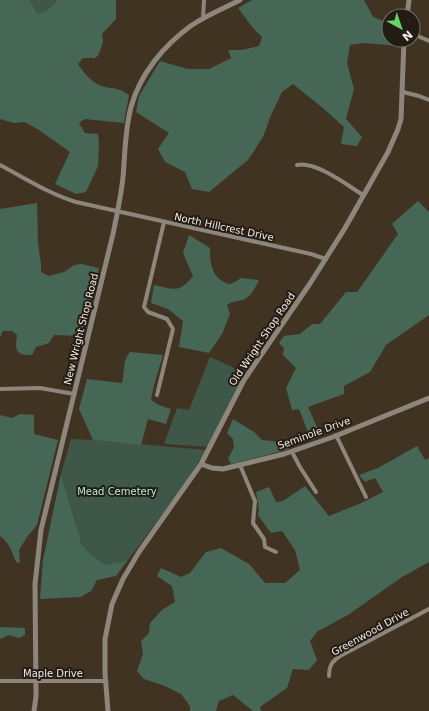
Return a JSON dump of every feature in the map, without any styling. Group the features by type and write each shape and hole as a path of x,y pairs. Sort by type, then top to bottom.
{"street":[{"path":"203,18 204,0"},
{"name":"New Wright Shop Road","path":"34,711 36,681 34,604 38,552 46,510 118,212 131,108 147,71 162,51 179,35 203,18 240,0"},
{"name":"Old Wright Shop Road","path":"108,711 104,654 105,634 109,616 118,590 139,552 201,464 244,380 326,259 388,152 398,129 402,110 404,48"},
{"path":"403,92 429,100"},
{"path":"297,165 304,164 314,166 363,195"},
{"name":"North Hillcrest Drive","path":"0,165 59,197 85,205 311,254 326,259"},
{"path":"157,395 173,329 167,319 148,312 144,307 164,222"},
{"path":"0,389 40,388 74,394"},
{"name":"Seminole Drive","path":"201,464 217,468 240,465 292,452 429,398"},
{"path":"336,435 366,497"},
{"path":"292,452 316,492"},
{"path":"240,465 255,501 256,506 252,518 254,526 262,536 265,547 276,552"},
{"name":"Greenwood Drive","path":"329,676 332,662 340,656 429,609"},
{"name":"Maple Drive","path":"0,681 106,680"}],"green space":[{"path":"0,0 30,0 37,13 51,7 57,0 116,0 116,19 102,34 103,42 98,56 94,58 83,58 78,64 86,75 96,84 120,90 129,95 124,123 85,119 79,123 85,133 98,134 98,166 86,192 76,194 55,184 70,152 25,122 14,123 0,119"},
{"path":"30,0 57,0 51,7 37,13"},
{"path":"252,0 364,0 373,17 381,20 381,44 364,43 350,45 347,63 354,89 346,119 362,137 357,146 341,144 344,127 293,84 282,92 263,137 248,160 209,192 192,189 185,172 165,162 158,149 169,133 136,112 139,96 160,61 188,69 209,69 231,58 228,50 242,50 259,46 262,37 238,8"},
{"path":"418,201 429,212 429,315 386,345 370,372 344,386 344,394 308,407 321,436 311,440 299,409 292,410 286,388 296,368 283,355 284,348 279,343 284,336 300,334 312,324 320,324 346,292 357,292 398,234 392,224"},
{"path":"37,203 38,243 41,272 49,276 64,272 74,265 81,264 99,268 81,336 54,335 49,343 36,347 32,355 26,355 17,351 17,335 12,331 3,331 0,337 0,209"},
{"path":"189,235 210,248 212,268 216,276 226,283 234,283 241,278 259,280 248,297 227,305 230,314 222,334 209,353 179,347 183,321 168,309 151,303 154,285 171,289 180,288 184,286 193,276 183,253"},
{"path":"130,352 163,355 151,400 159,405 171,409 166,424 148,419 141,445 93,440 79,409 87,379 122,383 127,355"},
{"path":"210,357 245,373 210,447 164,444 177,408 189,410"},
{"path":"20,414 34,415 34,434 58,440 37,525 19,550 20,563 16,562 8,544 0,536 0,415 12,418"},
{"path":"233,419 254,432 262,440 273,441 290,448 231,464 228,459 234,447 233,439 227,433"},
{"name":"Mead Cemetery","path":"71,439 206,450 180,491 128,560 105,565 82,545 61,474"},
{"path":"417,446 425,460 429,458 429,562 402,577 348,615 318,631 310,641 317,660 309,670 293,669 287,688 260,707 261,711 253,711 233,695 219,701 216,711 190,711 190,706 181,694 165,686 144,679 137,671 143,654 141,641 149,633 150,623 162,610 175,602 172,586 157,576 161,568 181,577 190,573 206,552 221,548 249,564 265,583 285,583 300,570 295,550 282,531 271,533 258,515 259,509 256,492 269,487 276,502 283,501 305,486 329,516 359,504 383,492 375,478 365,482 359,475 378,468"},
{"path":"61,474 82,545 105,565 128,560 116,576 97,580 91,591 81,597 40,599 43,560"},
{"path":"0,627 25,628 25,635 19,638 9,635 0,639"}]}
